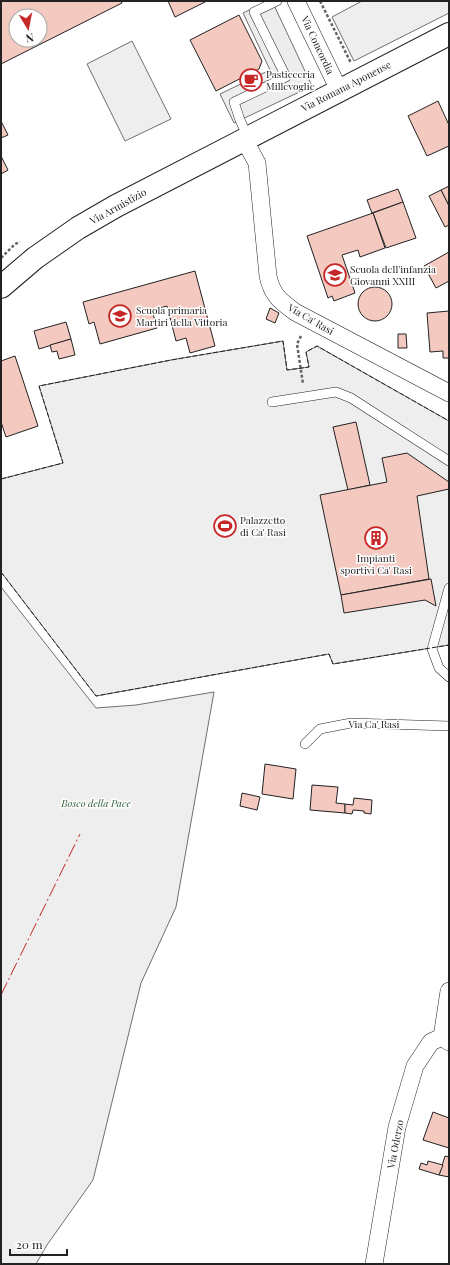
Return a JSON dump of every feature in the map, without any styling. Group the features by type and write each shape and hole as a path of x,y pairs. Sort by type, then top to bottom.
{"street":[{"name":"Via Concordia","path":"296,1 338,90"},
{"name":"Via Romana Aponense","path":"246,138 449,34"},
{"name":"Via Armistizio","path":"1,287 35,258 78,228 116,206 246,138"},
{"name":"Via Ca' Rasi","path":"246,138 257,163 270,286 279,300 295,312 449,393"},
{"name":"Via Oderzo","path":"374,1264 396,1127 415,1066 431,1042 446,1040 449,991"}],"lane":[{"path":"246,138 234,102 286,77 254,12 277,1"},
{"path":"272,402 336,392 351,398 449,461"},
{"path":"449,588 432,649 439,668 449,677"},
{"name":"Via Ca' Rasi","path":"305,744 320,729 351,722 449,726"}],"path":[{"path":"320,1 353,68"},
{"path":"304,397 298,344 308,319"}],"green space":[{"path":"362,1 449,1 449,13 354,61 332,17"},
{"path":"132,41 171,119 125,141 87,64"},
{"name":"Palazzetto di Ca' Rasi","path":"283,341 287,370 309,367 306,352 317,346 449,421 449,645 333,664 329,654 96,696 1,572 1,479 63,463 39,386 171,360"},
{"name":"Bosco della Pace","path":"1,587 96,708 136,705 214,692 176,907 141,983 93,1180 47,1245 36,1264 1,1264"}],"shaded area":[{"path":"268,1 272,1 312,86 234,123 220,94 270,70 243,13"}],"building":[{"path":"1,1 121,1 122,3 48,40 48,8 8,8 8,48 33,48 1,64"},
{"path":"168,1 207,1 175,17"},
{"path":"239,15 262,61 259,69 216,91 190,40"},
{"path":"438,101 449,125 449,146 427,156 408,116"},
{"path":"1,121 8,135 1,138"},
{"path":"1,156 8,170 1,174"},
{"path":"449,186 449,206 441,190"},
{"path":"398,189 403,202 372,213 367,200"},
{"path":"441,190 449,206 449,225 445,227 429,196"},
{"path":"403,202 416,238 386,248 373,213"},
{"name":"Scuola dell'infanzia Giovanni XXIII","path":"373,213 385,248 360,257 358,250 342,255 355,293 334,301 332,296 328,298 307,236"},
{"path":"449,252 449,281 436,288 424,266"},
{"name":"Scuola primaria Martiri della Vittoria","path":"195,271 215,346 190,353 186,338 176,341 167,306 152,310 157,328 100,344 94,322 89,324 83,302"},
{"path":"375,287 387,292 392,304 387,316 375,321 363,316 358,304 363,292"},
{"path":"270,308 279,313 275,323 266,319"},
{"path":"449,311 449,358 443,358 443,351 430,352 427,313"},
{"path":"66,322 71,339 39,349 34,331"},
{"path":"398,334 406,334 407,348 398,348"},
{"path":"71,339 75,355 59,359 57,351 52,352 50,345"},
{"path":"15,356 38,426 6,437 1,422 1,361"},
{"path":"356,422 370,485 348,490 333,427"},
{"name":"Impianti sportivi Ca' Rasi","path":"407,453 449,482 449,489 417,496 429,579 341,595 320,495 387,482 382,458"},
{"path":"431,579 436,606 425,600 344,613 341,595"},
{"path":"265,764 296,769 293,799 262,794"},
{"path":"312,785 338,787 336,803 345,804 345,813 310,810"},
{"path":"242,793 260,797 257,810 240,806"},
{"path":"354,798 372,800 371,814 364,813 364,811 353,810 352,814 345,813 345,804 353,805"},
{"path":"433,1112 449,1118 449,1148 423,1140"},
{"path":"445,1156 449,1157 449,1177 439,1175"},
{"path":"428,1161 443,1165 439,1175 419,1169 421,1163 427,1165"}],"fence":[{"path":"1,479 63,463 39,386 171,360 283,341 287,370 309,367 306,352 317,346 449,421"},
{"path":"1,572 96,696 329,654 333,664 449,645"}],"power":[{"path":"1,995 80,834"}],"place":[{"name":"Pasticceria Millevoglie","path":"251,80"},
{"name":"Scuola dell'infanzia Giovanni XXIII","path":"335,275"},
{"name":"Scuola primaria Martiri della Vittoria","path":"120,316"},
{"name":"Palazzetto di Ca' Rasi","path":"225,526"},
{"name":"Impianti sportivi Ca' Rasi","path":"376,538"}]}
